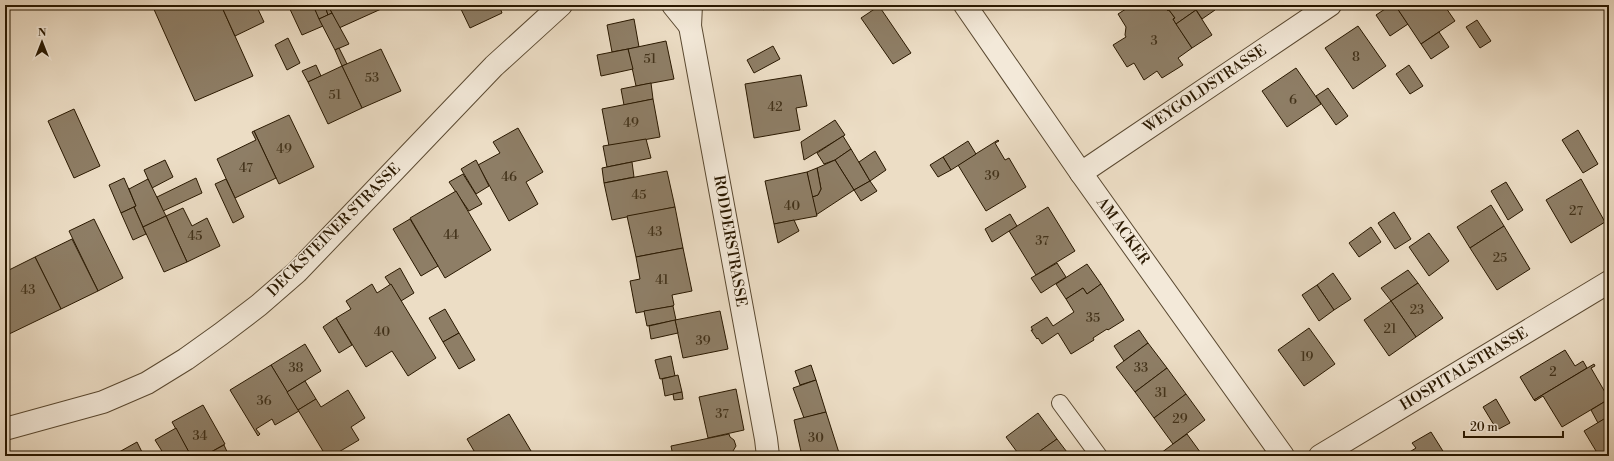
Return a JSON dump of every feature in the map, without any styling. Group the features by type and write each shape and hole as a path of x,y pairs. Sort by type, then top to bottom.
{"street":[{"name":"DECKSTEINER STRASSE","path":"5,429 103,402 147,383 186,359 221,334 259,305 297,272 494,66 561,5"},
{"name":"RODDERSTRASSE","path":"673,5 690,26"},
{"name":"RODDERSTRASSE","path":"691,5 690,26 768,456"},
{"name":"AM ACKER","path":"965,5 1081,173 1283,456"},
{"name":"WEYGOLDSTRASSE","path":"1081,173 1330,5"},
{"name":"HOSPITALSTRASSE","path":"1320,456 1609,282"}],"lane":[{"path":"1060,404 1099,456"}],"building":[{"path":"152,5 221,5 253,76 195,101"},
{"path":"221,5 256,5 264,22 235,36"},
{"path":"288,5 313,5 323,26 302,35"},
{"path":"313,5 328,5 329,8 326,9 328,15 319,19"},
{"path":"328,5 390,5 339,28"},
{"path":"459,5 499,5 502,13 470,28"},
{"path":"759,5 769,5 763,10"},
{"path":"1132,5 1164,5 1175,18 1173,19 1192,48 1178,58 1183,65 1162,78 1157,71 1144,80 1134,63 1127,67 1113,45 1126,37 1126,27 1118,14"},
{"path":"1164,5 1193,5 1196,10 1176,24 1173,19 1175,18"},
{"path":"1193,5 1211,5 1215,10 1202,19"},
{"path":"1391,5 1395,5 1408,24 1390,36 1376,15"},
{"path":"1395,5 1444,5 1455,21 1421,44"},
{"path":"879,6 911,53 893,64 861,18"},
{"path":"329,8 332,13 328,15 326,9"},
{"path":"1196,10 1212,35 1192,48 1176,24"},
{"path":"332,13 349,44 335,50 319,19"},
{"path":"634,19 639,47 612,52 607,25"},
{"path":"1477,20 1491,41 1480,48 1466,27"},
{"path":"1358,26 1386,66 1353,89 1325,48"},
{"path":"1439,32 1449,47 1431,59 1421,44"},
{"path":"288,38 300,63 287,70 275,45"},
{"path":"666,41 674,79 636,86 628,49"},
{"path":"773,46 780,59 754,73 747,60"},
{"path":"339,48 347,64 342,66 335,50"},
{"path":"381,49 401,91 362,108 342,66"},
{"path":"628,49 633,69 601,76 597,55"},
{"path":"316,65 321,76 308,82 302,71"},
{"path":"1409,65 1423,86 1410,94 1396,74"},
{"path":"342,66 362,108 328,124 308,82"},
{"path":"1296,68 1321,104 1287,127 1262,91"},
{"path":"801,75 807,106 796,108 800,130 754,138 745,84"},
{"path":"651,83 653,99 624,105 621,89"},
{"path":"1328,88 1348,116 1336,125 1316,96"},
{"path":"653,99 660,137 609,146 602,109"},
{"path":"74,109 100,166 74,178 48,121"},
{"path":"289,115 314,167 279,184 254,131"},
{"path":"835,120 845,135 804,160 801,142"},
{"path":"518,128 543,172 526,182 538,204 509,221 478,165 500,153 493,142"},
{"path":"1578,130 1598,164 1583,173 1562,140"},
{"path":"254,131 276,178 235,198 217,159 256,140 252,132"},
{"path":"843,136 851,149 835,160 824,164 817,153"},
{"path":"646,139 651,158 607,167 603,146"},
{"path":"998,140 999,141 995,143 1005,160 1009,158 1026,187 986,211 958,165"},
{"path":"968,141 976,154 951,170 943,157"},
{"path":"851,149 870,181 854,190 835,160"},
{"path":"875,151 886,170 870,181 859,162"},
{"path":"943,157 951,170 938,177 930,165"},
{"path":"165,160 173,177 152,188 144,170"},
{"path":"476,160 489,186 476,194 461,169"},
{"path":"835,160 854,190 816,215 812,197 818,195 821,189 817,168"},
{"path":"632,162 634,177 604,183 602,168"},
{"path":"817,168 821,189 818,195 812,197 807,172"},
{"path":"667,171 675,207 612,220 604,183"},
{"path":"807,172 817,216 774,224 765,181"},
{"path":"463,174 482,204 469,211 449,182"},
{"path":"124,178 136,206 121,213 109,185"},
{"path":"196,178 202,193 163,211 157,197"},
{"path":"148,179 166,216 143,227 134,207 136,206 129,189"},
{"path":"226,179 244,217 233,223 215,184"},
{"path":"1581,179 1605,222 1571,243 1546,200"},
{"path":"870,181 877,191 861,201 854,190"},
{"path":"1506,182 1523,210 1508,220 1491,191"},
{"path":"456,191 491,250 445,278 410,218"},
{"path":"1491,205 1504,226 1470,248 1457,227"},
{"path":"134,207 146,234 133,240 121,213"},
{"path":"675,207 683,248 636,257 627,216"},
{"path":"1048,207 1075,251 1036,275 1009,231"},
{"path":"183,208 192,226 207,218 220,246 187,262 166,216"},
{"path":"1394,212 1411,239 1395,249 1378,223"},
{"path":"1010,214 1017,226 992,242 985,229"},
{"path":"166,216 187,262 164,272 143,227"},
{"path":"94,219 123,278 98,291 69,231"},
{"path":"410,219 438,266 421,276 393,229"},
{"path":"794,220 799,231 778,243 774,224"},
{"path":"1504,226 1530,269 1497,290 1470,248"},
{"path":"1371,227 1381,242 1359,257 1349,243"},
{"path":"1429,233 1449,261 1429,276 1409,247"},
{"path":"72,239 98,291 61,309 35,257"},
{"path":"683,248 692,291 672,295 673,306 636,313 630,281 640,279 636,257"},
{"path":"35,257 61,309 5,336 5,272"},
{"path":"1057,263 1066,277 1041,293 1031,278"},
{"path":"1087,264 1101,284 1087,294 1083,288 1066,299 1056,284"},
{"path":"400,268 414,293 401,301 385,277"},
{"path":"1408,270 1418,283 1391,301 1381,288"},
{"path":"1333,273 1351,299 1334,310 1317,285"},
{"path":"1418,283 1443,318 1416,337 1391,301"},
{"path":"372,284 377,293 391,284 436,358 408,376 392,351 366,367 336,318 351,309 346,301"},
{"path":"1101,284 1124,320 1108,330 1107,329 1093,338 1094,340 1071,354 1058,333 1042,344 1038,338 1037,339 1031,330 1033,330 1031,327 1047,317 1053,326 1074,312 1066,299 1083,288 1087,294"},
{"path":"1317,285 1334,310 1319,321 1302,295"},
{"path":"1391,301 1416,337 1389,356 1364,320"},
{"path":"673,306 676,320 647,326 644,311"},
{"path":"445,309 459,333 443,342 429,318"},
{"path":"720,311 728,349 683,358 675,320"},
{"path":"336,318 352,345 339,353 323,327"},
{"path":"675,320 678,333 651,339 649,326"},
{"path":"1309,328 1335,364 1304,386 1278,350"},
{"path":"1139,330 1148,343 1124,361 1114,346"},
{"path":"459,333 475,360 459,369 443,342"},
{"path":"1148,343 1167,368 1135,392 1116,367"},
{"path":"305,344 321,371 287,392 271,365"},
{"path":"1565,350 1575,366 1583,361 1587,368 1534,400 1520,377"},
{"path":"671,356 675,376 660,379 655,360"},
{"path":"1594,364 1595,366 1591,368 1609,399 1562,427 1543,396 1535,401 1534,400"},
{"path":"271,365 299,411 275,425 272,419 256,429 260,434 258,436 230,390"},
{"path":"811,365 816,380 800,385 795,371"},
{"path":"1167,368 1186,394 1154,418 1135,392"},
{"path":"678,375 682,392 665,396 662,379"},
{"path":"816,380 826,412 804,418 793,388"},
{"path":"305,381 316,399 298,410 287,392"},
{"path":"736,389 744,430 708,438 699,397"},
{"path":"348,390 365,418 351,427 359,440 332,456 326,456 298,410 316,399 321,407"},
{"path":"682,392 683,399 674,400 673,394"},
{"path":"1186,394 1205,420 1173,444 1154,418"},
{"path":"1496,399 1510,423 1497,430 1483,407"},
{"path":"1609,399 1609,416 1598,423 1591,410"},
{"path":"203,405 225,444 204,456 191,456 172,422"},
{"path":"826,412 840,456 802,456 794,420"},
{"path":"1038,413 1057,439 1033,456 1020,456 1006,437"},
{"path":"509,414 534,456 477,456 467,439"},
{"path":"1609,416 1609,456 1599,456 1584,431"},
{"path":"176,428 191,456 165,456 155,440"},
{"path":"1431,432 1446,456 1403,456 1416,448 1412,443"},
{"path":"729,434 734,440 736,446 733,451 734,456 673,456 671,446"},
{"path":"1187,434 1203,456 1157,456 1173,444"},
{"path":"1057,439 1070,456 1033,456"},
{"path":"137,442 144,456 112,456"},
{"path":"224,445 229,456 204,456"}]}
